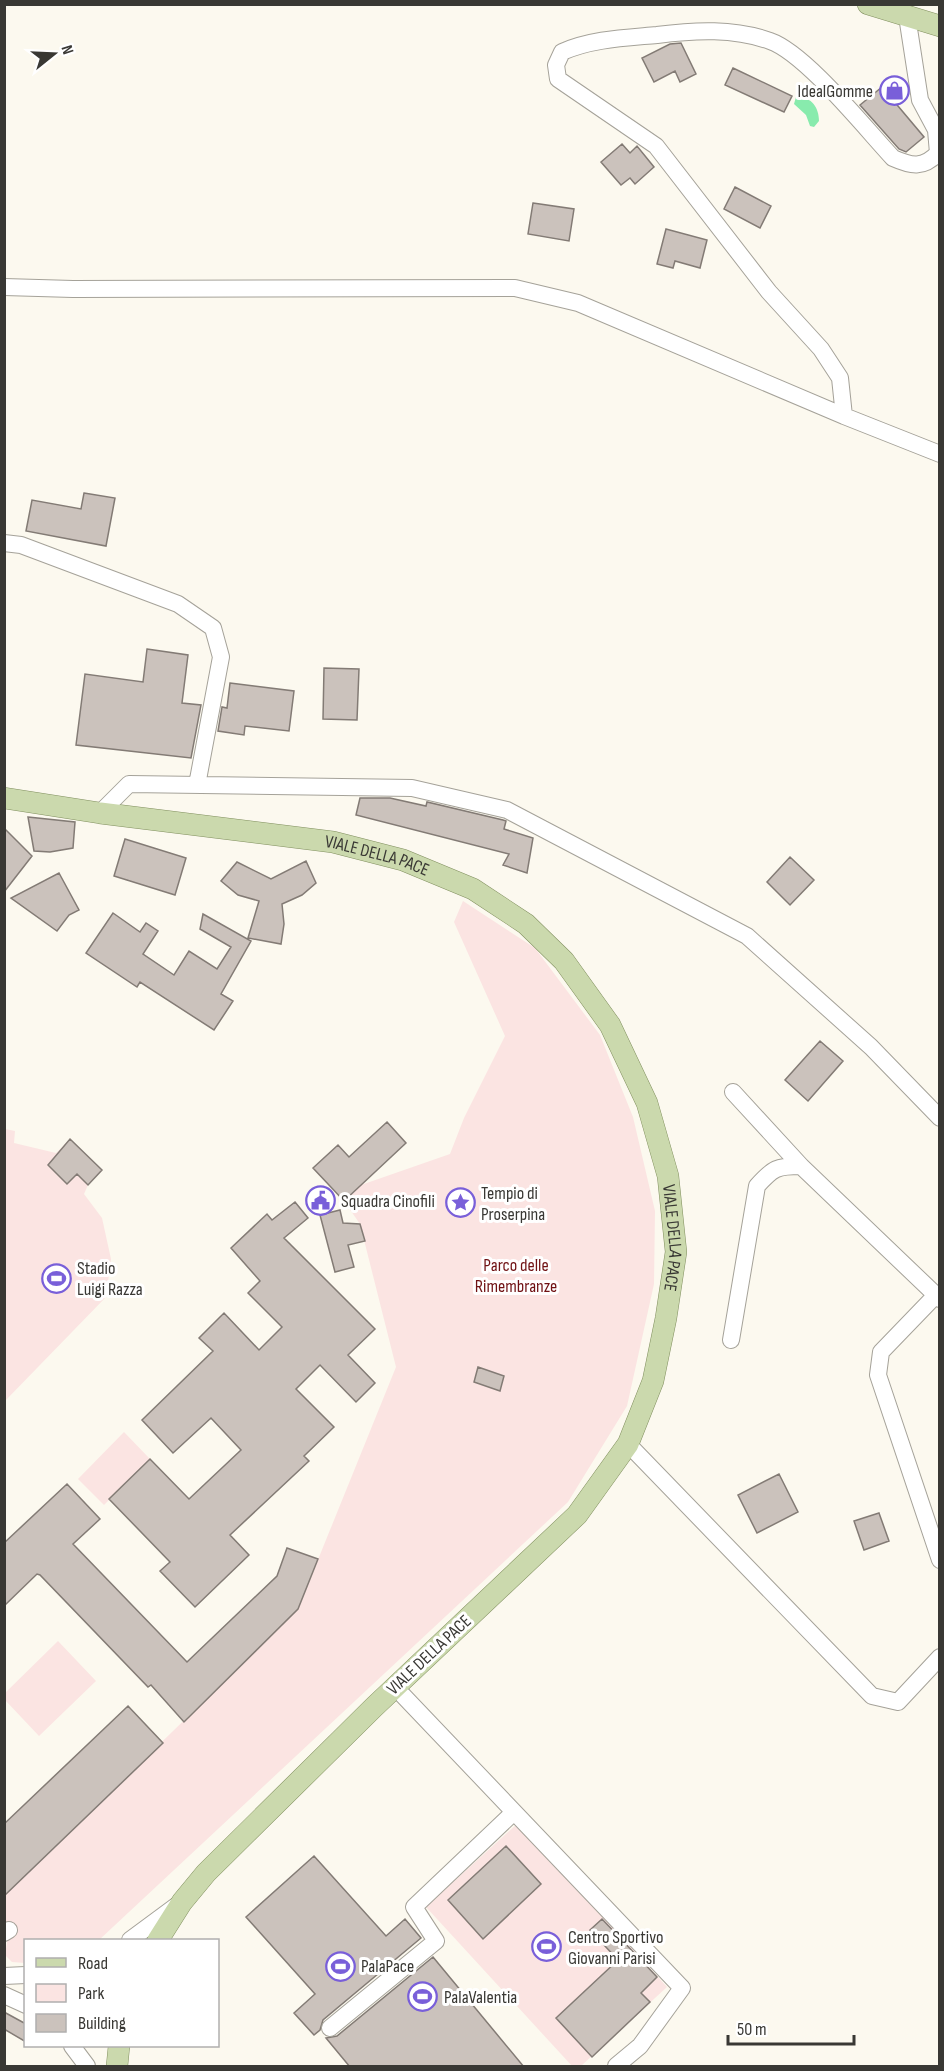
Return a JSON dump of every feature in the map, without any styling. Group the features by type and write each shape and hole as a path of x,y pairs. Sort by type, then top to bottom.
{"main road":[{"path":"868,4 939,26"},
{"name":"VIALE DELLA PACE","path":"7,802 333,842 403,860 473,889 526,924 564,961 610,1025 647,1103 668,1176 676,1252 653,1381 628,1444 577,1515 395,1687 206,1873 182,1902 159,1939"},
{"path":"117,2067 119,2047"}],"street":[{"path":"844,416 840,378 821,349 768,292 656,146 558,79 556,65 562,52 584,43 687,31 733,32 772,41 800,58 893,158 911,166 928,163 938,153 936,130 920,100 907,16"},
{"path":"4,287 73,289 515,288 578,303 939,454"},
{"path":"4,543 21,545 178,604 213,628 221,657 197,785"},
{"path":"100,813 129,784 412,788 507,810 747,936 871,1047 939,1118"},
{"path":"733,1092 801,1166 938,1297 881,1352 878,1375 939,1560"},
{"path":"731,1340 757,1186 770,1171 780,1166 801,1166"},
{"path":"628,1444 872,1696 898,1702 939,1657"},
{"path":"395,1687 682,1988 640,2046 616,2067"},
{"path":"330,2028 436,1941 414,1906 514,1812"},
{"path":"133,1939 182,1902"},
{"path":"4,1976 24,1975"},
{"path":"4,1995 24,2004"},
{"path":"73,2047 87,2067"}],"green space":[{"name":"Parco delle Rimembranze","path":"463,901 535,948 600,1035 633,1117 655,1211 654,1284 627,1406 568,1502 100,1939 24,1939 24,1963 12,1962 5,1955 9,1930 5,1926 4,1896 298,1609 396,1367 360,1224 344,1201 361,1185 450,1154 464,1118 505,1036 454,922"},
{"name":"Stadio Luigi Razza","path":"5,1129 15,1131 14,1143 56,1153 70,1139 102,1170 88,1185 84,1194 102,1218 111,1259 106,1297 5,1401"},
{"path":"124,1432 150,1459 104,1505 78,1479"},
{"path":"58,1641 96,1681 39,1736 5,1700 5,1693"},
{"name":"Centro Sportivo Giovanni Parisi","path":"518,1823 667,1987 581,2066 572,2066 426,1907"}],"shaded area":[{"path":"796,97 810,100 816,107 819,121 814,127 810,126 806,115 794,104"}],"building":[{"path":"681,43 696,74 680,82 675,71 654,82 642,58 670,44"},
{"path":"733,68 792,96 784,112 725,85"},
{"path":"882,87 924,137 906,152 899,149 860,105"},
{"path":"622,144 630,153 637,146 654,167 635,184 630,178 621,185 601,162"},
{"path":"735,187 771,206 760,228 724,209"},
{"path":"533,203 574,209 569,241 528,234"},
{"path":"666,229 707,240 700,268 675,261 673,268 657,264"},
{"path":"84,493 115,498 106,546 26,531 32,500 81,509"},
{"path":"147,649 188,655 182,703 201,705 191,758 76,745 85,674 143,682"},
{"path":"324,668 359,669 357,720 323,719"},
{"path":"230,683 294,691 289,731 245,726 244,735 218,731 222,707 227,708"},
{"path":"360,798 390,798 426,806 427,802 506,821 504,829 533,838 527,873 503,865 509,854 356,815"},
{"path":"28,817 75,822 73,848 50,852 34,851"},
{"path":"4,828 32,856 4,892"},
{"path":"125,839 186,858 175,895 114,876"},
{"path":"790,857 814,880 790,905 767,882"},
{"path":"306,861 316,883 302,895 282,904 284,924 281,944 248,938 259,901 238,895 221,881 237,862 271,879"},
{"path":"59,873 79,910 69,915 57,931 11,898"},
{"path":"113,913 140,932 146,923 158,931 143,954 174,975 189,951 217,969 231,947 200,929 203,914 251,941 221,994 233,1001 214,1030 140,982 137,987 86,953"},
{"path":"820,1041 843,1061 808,1101 785,1080"},
{"path":"387,1122 406,1143 344,1201 313,1168 338,1145 349,1157"},
{"path":"70,1139 102,1170 88,1185 77,1174 67,1184 48,1165"},
{"path":"295,1202 308,1218 284,1238 375,1329 348,1355 375,1383 356,1402 320,1365 296,1389 334,1427 304,1456 309,1461 230,1535 249,1555 195,1607 160,1571 170,1562 109,1499 150,1459 189,1499 241,1450 211,1418 173,1453 142,1420 213,1351 199,1338 224,1313 259,1350 282,1327 248,1293 260,1281 231,1248 267,1214 272,1220"},
{"path":"340,1210 343,1223 360,1224 365,1241 348,1245 354,1267 335,1272 320,1215"},
{"path":"478,1367 504,1376 500,1391 474,1382"},
{"path":"779,1474 798,1512 757,1533 738,1495"},
{"path":"67,1484 100,1519 73,1544 187,1662 277,1576 287,1548 318,1559 298,1609 184,1722 151,1685 148,1687 40,1575 37,1574 4,1606 4,1543"},
{"path":"879,1513 889,1541 864,1550 854,1521"},
{"path":"128,1706 163,1743 4,1896 4,1824"},
{"path":"506,1846 541,1884 483,1939 448,1900"},
{"name":"PalaPace","path":"314,1856 386,1936 405,1919 421,1938 323,2020 320,2030 314,2035 294,2013 315,1994 246,1917"},
{"path":"602,1919 657,1977 641,1993 650,2002 592,2057 556,2018 618,1960 590,1930"},
{"name":"PalaValentia","path":"433,1957 524,2067 350,2067 326,2038 337,2036"},
{"path":"4,2012 24,2023 24,2041 4,2029"}],"place":[{"name":"IdealGomme","path":"894,91"},
{"name":"Squadra Cinofili","path":"320,1201"},
{"name":"Tempio di Proserpina","path":"460,1203"},
{"name":"Stadio Luigi Razza","path":"56,1278"},
{"name":"Centro Sportivo Giovanni Parisi","path":"547,1947"},
{"name":"PalaPace","path":"340,1966"},
{"name":"PalaValentia","path":"423,1997"}]}
